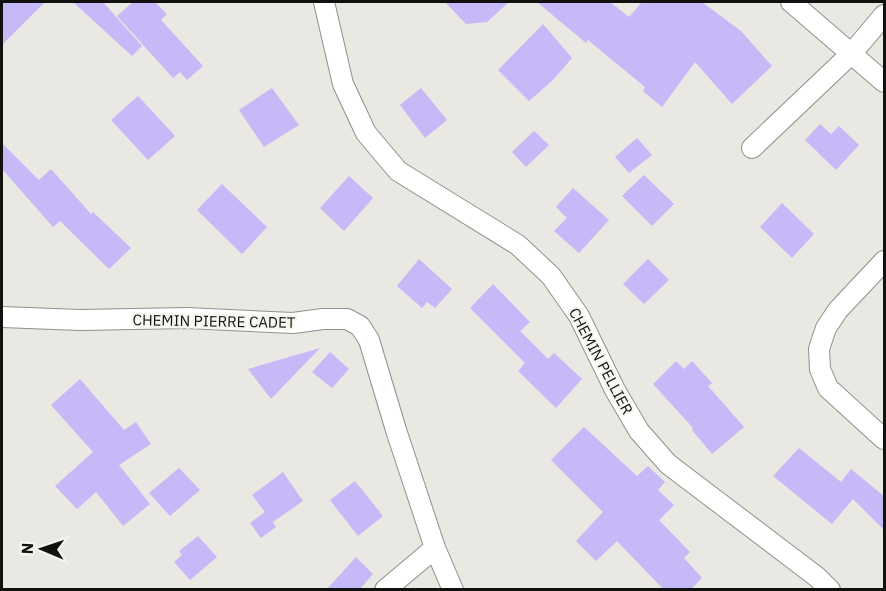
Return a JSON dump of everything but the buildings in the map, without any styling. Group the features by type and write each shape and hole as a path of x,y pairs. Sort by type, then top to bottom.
{"street":[{"name":"CHEMIN PELLIER","path":"324,2 343,84 366,133 399,171 518,245 551,276 579,316 615,390 639,431 668,464 817,577 830,590"},
{"path":"791,2 885,82"},
{"path":"752,148 852,53 885,15"},
{"path":"885,261 838,310 826,328 819,349 820,369 828,388 885,439"},
{"name":"CHEMIN PIERRE CADET","path":"2,317 80,320 188,318 293,323 323,318 347,319 360,326 369,340 435,548 453,590"},
{"path":"385,590 435,548"}]}
